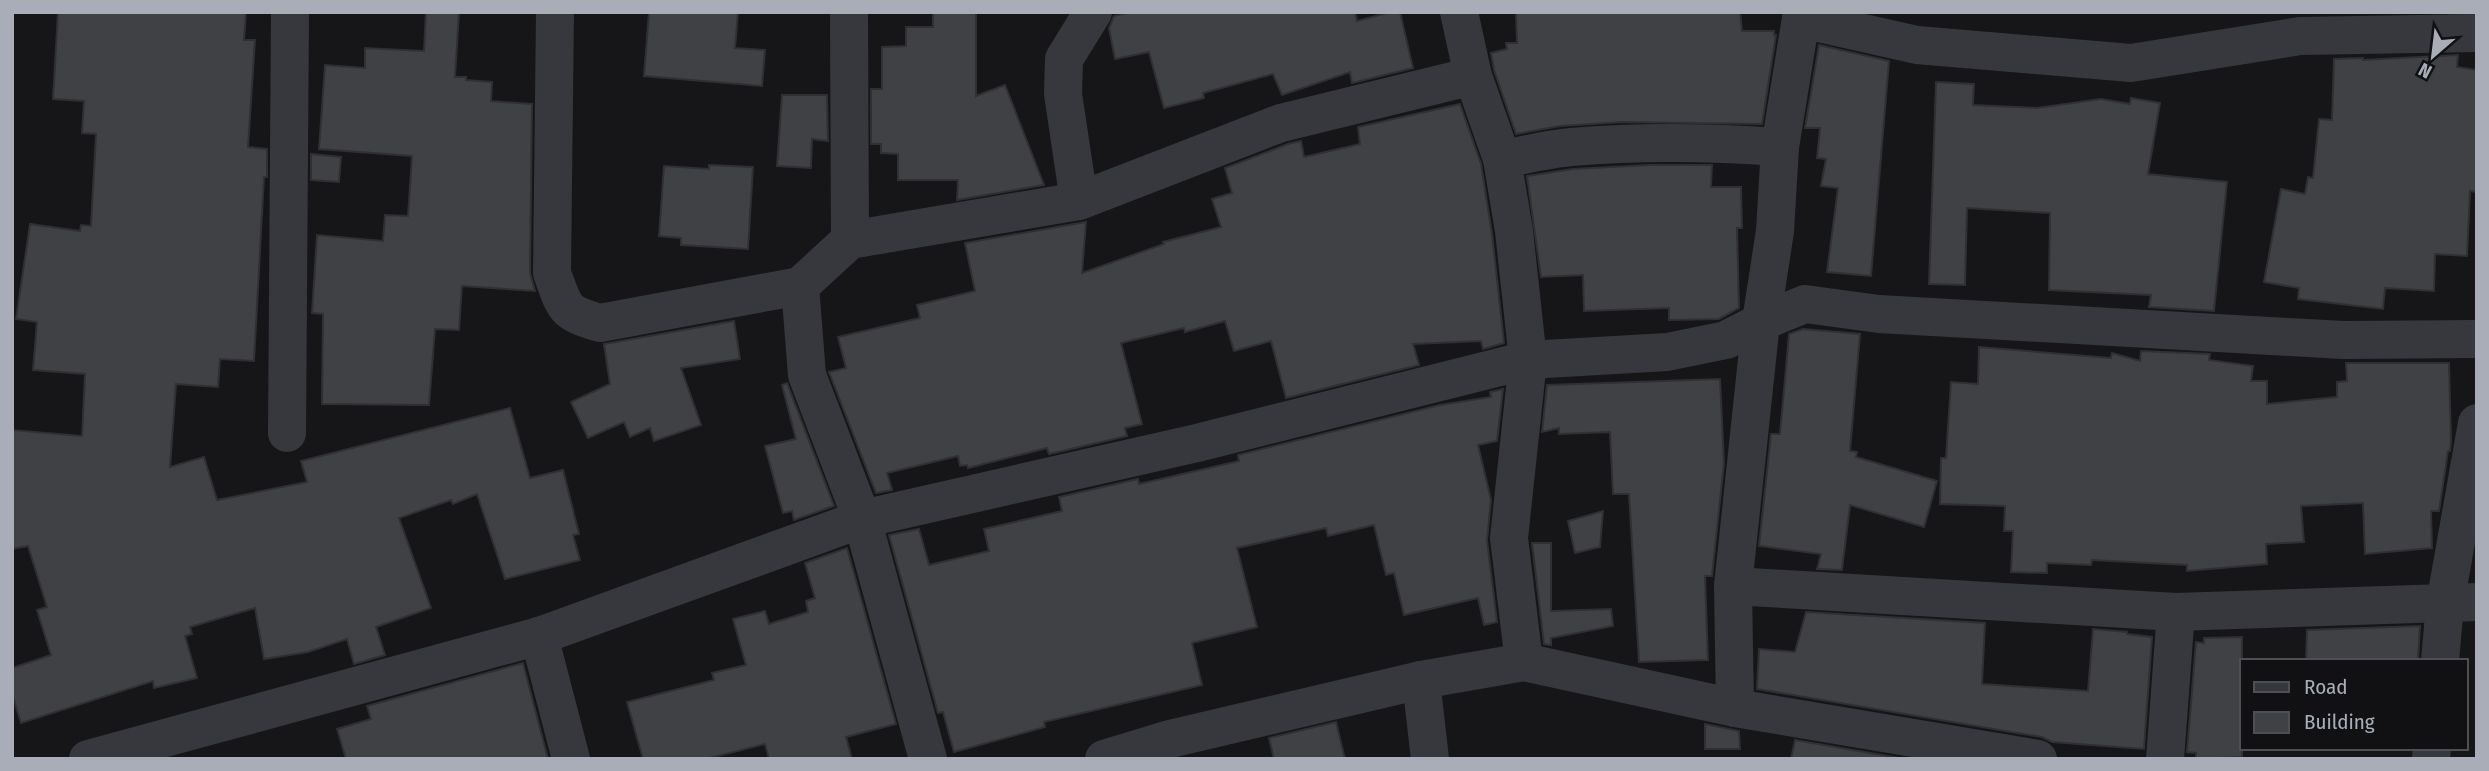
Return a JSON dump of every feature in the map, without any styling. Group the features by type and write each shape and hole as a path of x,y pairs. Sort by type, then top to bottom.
{"street":[{"path":"287,433 290,12"},
{"path":"555,12 552,273 565,308 579,317 600,323 800,286 850,240 1079,201 1281,123 1473,76"},
{"path":"849,12 850,240"},
{"path":"1079,201 1063,94 1064,59 1093,12"},
{"path":"1459,12 1473,76 1502,159 1514,231 1528,360 1508,537 1524,662"},
{"path":"1735,708 1732,586 1761,322 1775,231 1780,147 1802,15 1917,45 2132,63 2300,36 2477,33"},
{"path":"1502,159 1569,147 1709,142 1780,147"},
{"path":"800,286 807,375 862,519 928,759"},
{"path":"88,759 539,636 862,519 1197,443 1528,360 1667,352 1726,340 1805,303 1880,314 2330,339 2477,339"},
{"path":"2441,659 2461,603 2477,423"},
{"path":"1732,586 2176,612 2461,603"},
{"path":"2165,759 2176,612"},
{"path":"539,636 571,759"},
{"path":"1104,759 1170,739 1421,680 1524,662 1735,708 2038,759"},
{"path":"1421,680 1430,759"}],"building":[{"path":"58,12 246,12 244,40 255,40 248,147 267,149 267,177 264,177 254,361 220,359 218,387 176,384 170,467 204,457 217,500 307,482 301,461 510,408 530,478 563,470 579,534 573,535 580,560 505,579 477,494 453,504 451,500 399,518 431,608 376,627 385,655 354,664 347,639 308,652 264,659 255,608 190,627 192,634 185,636 197,678 154,688 153,681 21,723 12,694 12,668 51,655 37,610 47,607 28,546 12,549 12,430 82,436 85,374 33,370 37,322 16,319 30,224 80,231 81,225 91,226 96,134 82,133 84,101 53,99"},
{"path":"426,12 459,12 455,77 492,82 491,101 532,104 530,273 535,291 462,286 459,330 435,329 429,405 322,404 323,314 312,313 317,235 383,241 385,215 408,216 412,156 319,149 325,65 365,68 365,48 424,51"},
{"path":"649,12 738,12 735,48 765,50 762,86 644,76"},
{"path":"933,12 976,12 976,96 1005,85 1044,185 957,200 958,180 898,180 898,154 881,153 881,144 871,144 871,89 882,89 882,47 906,46 906,27 933,27"},
{"path":"1131,12 1355,12 1357,21 1400,12 1413,68 1352,83 1350,72 1282,95 1273,74 1203,93 1204,98 1164,108 1149,52 1115,59 1109,28 1114,16"},
{"path":"1516,12 1740,12 1742,31 1774,31 1776,35 1762,124 1622,122 1560,126 1516,134 1494,70 1491,53 1507,49 1506,43 1517,43"},
{"path":"1819,45 1889,61 1871,276 1827,272 1838,188 1821,186 1826,159 1817,158 1820,128 1805,128"},
{"path":"2458,55 2457,67 2477,70 2476,192 2470,191 2467,256 2435,254 2434,291 2385,288 2383,309 2298,299 2299,288 2264,282 2281,189 2305,194 2308,177 2313,178 2319,119 2332,120 2334,59"},
{"path":"1936,82 1974,84 1973,105 2037,108 2101,99 2130,104 2131,98 2160,103 2148,174 2227,182 2214,311 2149,307 2151,295 2049,290 2050,213 1967,208 1965,285 1929,284"},
{"path":"782,95 827,95 828,141 812,139 811,168 777,166"},
{"path":"1460,104 1481,164 1504,343 1483,349 1481,341 1413,344 1419,365 1286,398 1271,341 1234,351 1225,321 1185,332 1184,328 1121,343 1142,424 1125,428 1127,436 1049,454 1047,448 968,468 967,465 960,466 958,456 887,473 892,490 876,493 829,372 846,368 838,337 920,318 917,305 975,291 965,243 1086,222 1082,273 1164,244 1163,242 1221,227 1212,199 1232,193 1225,168 1301,141 1304,157 1360,144 1358,127"},
{"path":"311,154 341,157 339,182 311,180"},
{"path":"709,165 753,167 748,249 681,245 681,238 659,236 664,166 709,169"},
{"path":"1712,165 1711,187 1741,187 1742,228 1737,228 1739,308 1719,319 1669,320 1669,308 1584,311 1583,275 1541,277 1527,176 1573,169"},
{"path":"734,321 740,359 681,368 701,425 654,441 650,428 630,437 624,422 588,438 571,402 610,384 604,344"},
{"path":"1803,329 1860,334 1850,451 1857,452 1856,457 1937,481 1924,527 1850,505 1842,570 1817,569 1821,554 1759,546 1771,434 1780,434 1789,334"},
{"path":"1979,347 2111,358 2112,353 2140,361 2141,351 2210,354 2209,360 2253,366 2251,381 2267,381 2267,404 2337,397 2337,382 2347,381 2346,363 2449,363 2451,442 2439,511 2431,511 2432,548 2365,554 2363,503 2301,506 2304,542 2266,544 2267,564 2187,571 2187,565 2092,560 2091,565 2047,563 2047,573 2011,572 2013,531 2004,531 2005,506 1940,504 1941,458 1946,458 1951,382 1978,384"},
{"path":"1720,379 1724,463 1712,576 1705,576 1708,660 1639,662 1629,494 1613,494 1610,432 1559,434 1559,428 1542,432 1547,385"},
{"path":"787,383 834,506 794,520 792,511 783,513 765,446 796,439 782,385"},
{"path":"1503,389 1497,441 1478,445 1491,500 1487,540 1497,622 1484,625 1478,598 1404,615 1394,573 1386,575 1374,525 1328,536 1326,528 1237,548 1257,627 1192,643 1202,685 1044,722 1045,727 954,752 943,712 938,713 889,535 919,529 929,565 989,551 984,529 1062,511 1059,497 1138,479 1139,484 1239,461 1238,455 1440,405 1491,397 1490,392"},
{"path":"1603,511 1600,547 1575,553 1568,521"},
{"path":"1532,543 1551,543 1551,611 1611,609 1613,626 1551,638 1551,645 1544,644"},
{"path":"847,548 896,724 846,737 852,759 769,759 765,744 706,759 643,759 627,702 714,680 712,673 746,665 733,619 765,611 769,624 808,612 806,601 815,598 805,563"},
{"path":"1806,612 1985,623 1982,684 2088,691 2093,629 2152,637 2144,749 2052,742 2042,737 1757,689 1759,649 1795,652"},
{"path":"2420,626 2418,659 2306,659 2307,630"},
{"path":"2242,637 2242,757 2196,759 2196,753 2187,752 2196,642 2204,643 2204,638"},
{"path":"523,663 548,759 346,759 337,729 371,719 367,706"},
{"path":"1336,722 1345,759 1274,759 1269,738"},
{"path":"1705,724 1739,731 1740,749 1705,749"},
{"path":"1795,740 1905,759 1791,759"}]}
